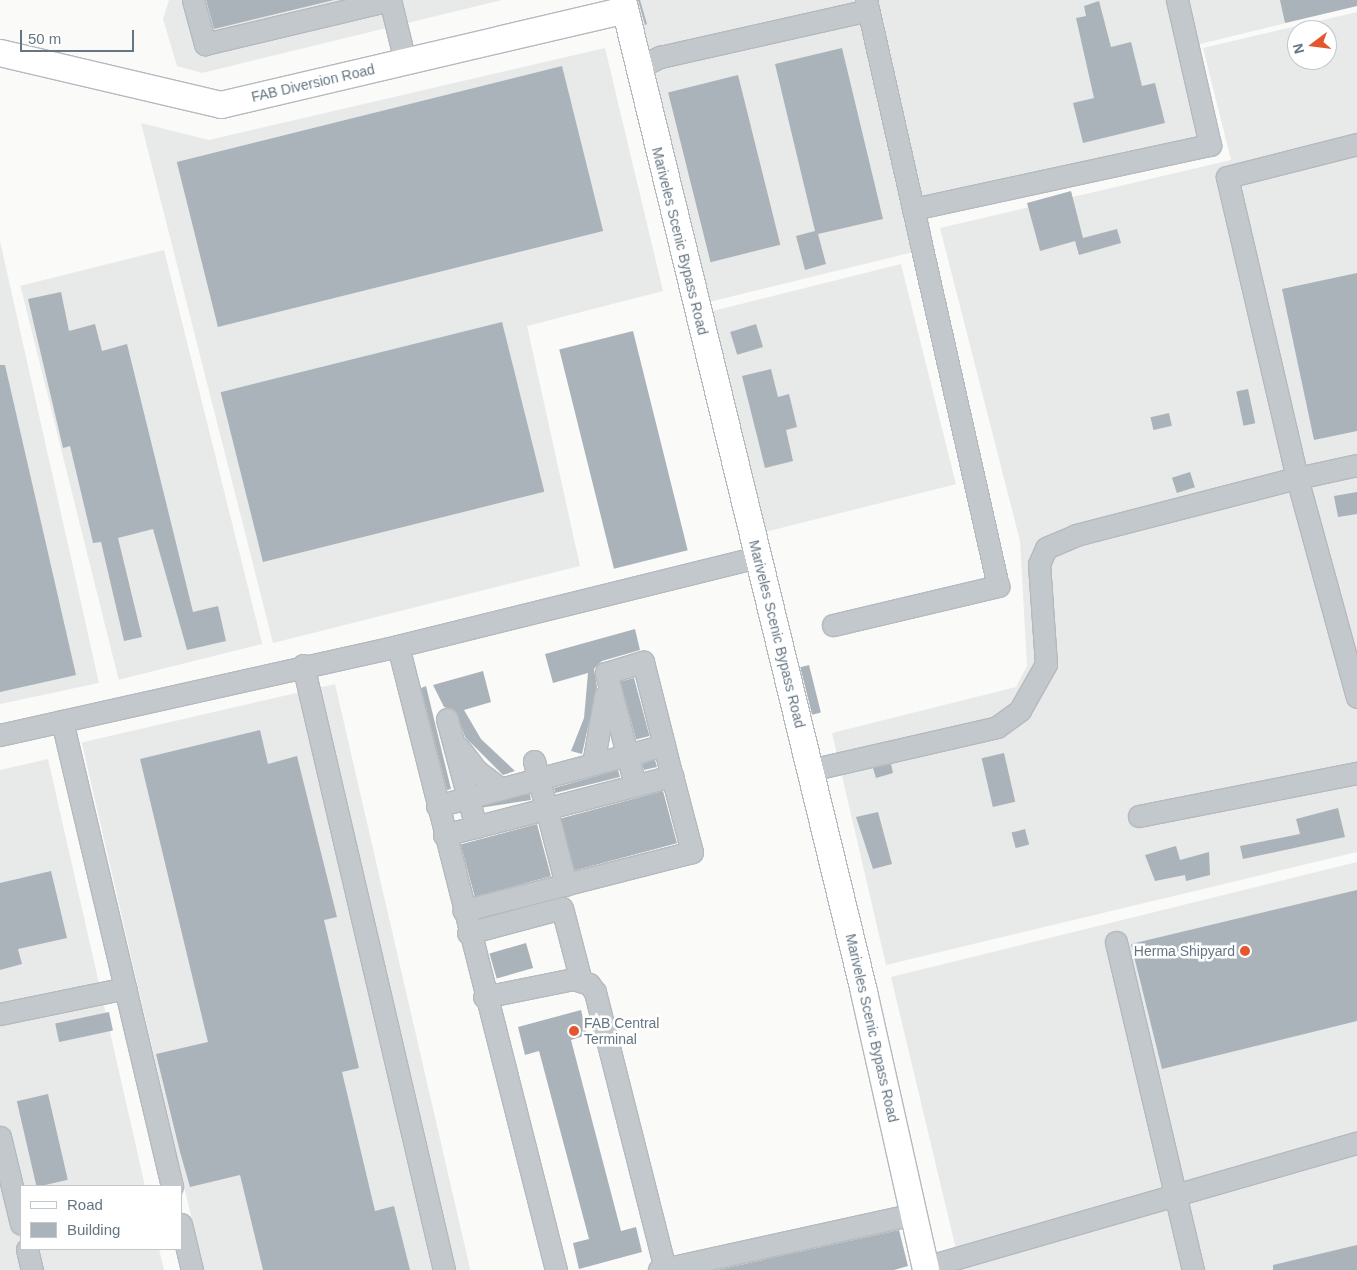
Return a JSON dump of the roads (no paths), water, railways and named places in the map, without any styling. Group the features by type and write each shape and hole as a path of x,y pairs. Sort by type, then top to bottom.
{"main road":[{"name":"FAB Diversion Road","path":"0,53 221,105 405,61 624,5"},
{"name":"Mariveles Scenic Bypass Road","path":"624,5 810,770 926,1268"}],"lane":[{"path":"194,0 205,44 389,0 405,61"},
{"path":"914,209 1210,145 1177,0"},
{"path":"638,68 660,57 867,5 998,586 833,625"},
{"path":"1357,144 1227,177 1297,478 1357,697"},
{"path":"810,770 997,727 1020,710 1046,664 1039,564 1046,548 1076,535 1297,478 1357,465"},
{"path":"0,735 303,665 398,646 758,557"},
{"path":"398,646 484,997 556,1270"},
{"path":"463,911 692,852 643,662 606,672"},
{"path":"303,665 444,1270"},
{"path":"606,672 635,785"},
{"path":"593,764 605,716 606,672"},
{"path":"418,727 447,719"},
{"path":"447,719 472,764 501,789"},
{"path":"447,719 476,827"},
{"path":"62,721 172,1185"},
{"path":"437,806 501,789 536,770 593,764 664,745"},
{"path":"536,770 566,885"},
{"path":"1139,816 1357,773"},
{"path":"444,835 672,776"},
{"path":"468,933 562,908 581,982"},
{"path":"1116,942 1172,1193 1193,1270"},
{"path":"484,997 546,982 581,982 590,984 601,1006 662,1269 914,1214"},
{"path":"0,1014 125,988"},
{"path":"0,1137 20,1220"},
{"path":"926,1268 1172,1193 1357,1143"},
{"path":"182,1228 192,1270"},
{"path":"27,1250 32,1270"}],"place":[{"name":"Herma Shipyard","path":"1245,951"},
{"name":"FAB Central Terminal","path":"574,1031"}]}
